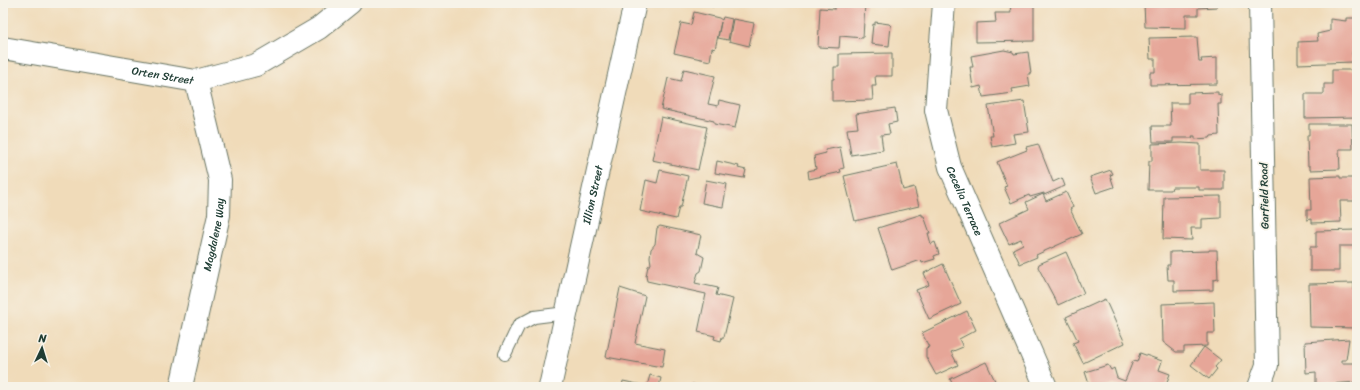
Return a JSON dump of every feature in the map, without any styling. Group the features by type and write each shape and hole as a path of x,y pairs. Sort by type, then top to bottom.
{"street":[{"name":"Orten Street","path":"3,48 196,82 256,64 319,28 350,3"},
{"name":"Illion Street","path":"550,387 635,3"},
{"name":"Cecelia Terrace","path":"944,3 936,110 950,167 1046,387"},
{"name":"Garfield Road","path":"1259,387 1267,365 1260,3"},
{"name":"Magdalene Way","path":"181,387 219,215 220,180 196,82"}],"lane":[{"path":"505,354 519,325 534,317 566,313"}],"building":[{"path":"700,3 714,3 713,7"},
{"path":"835,3 865,3 863,38 840,36 839,48 818,47 820,8 835,9"},
{"path":"1010,3 1034,3 1034,41 976,42 976,23 996,22 995,13 1011,13"},
{"path":"1144,3 1217,3 1217,7 1198,8 1198,15 1186,15 1186,28 1145,27"},
{"path":"694,12 722,20 723,17 732,19 728,40 718,38 721,22 715,49 712,48 710,61 674,53 681,23 691,25"},
{"path":"1346,18 1357,18 1357,52 1352,52 1353,62 1298,64 1298,42 1318,41 1317,34 1330,31 1330,19 1346,21"},
{"path":"733,19 754,23 749,46 729,41"},
{"path":"875,22 889,24 891,26 889,46 871,44 873,24 875,25"},
{"path":"1197,37 1199,62 1202,62 1201,59 1217,58 1217,84 1150,85 1150,72 1155,72 1155,59 1150,59 1149,38"},
{"path":"1004,50 1013,52 1014,54 1028,52 1031,74 1028,74 1030,86 1012,89 1013,93 983,97 981,86 973,88 970,67 973,67 971,56"},
{"path":"892,53 892,76 875,76 876,86 872,86 873,100 832,101 832,79 834,79 834,67 839,67 839,54"},
{"path":"684,69 715,76 708,104 718,106 719,100 740,105 735,128 714,124 714,121 661,109 668,78 681,81"},
{"path":"1332,70 1357,70 1357,117 1305,118 1305,94 1324,94 1324,84 1332,84"},
{"path":"1218,92 1218,95 1221,94 1221,104 1218,104 1219,135 1211,136 1210,138 1195,139 1195,136 1192,136 1193,138 1173,138 1173,142 1153,142 1152,126 1171,126 1170,103 1188,103 1188,93"},
{"path":"1024,101 1029,132 1013,134 1015,143 992,147 990,136 993,136 988,106"},
{"path":"895,108 897,122 888,124 890,134 881,135 883,150 851,155 847,129 858,128 856,114"},
{"path":"661,117 707,127 698,170 652,160"},
{"path":"1309,124 1352,124 1353,149 1339,149 1340,169 1310,170 1310,166 1308,166 1307,135 1309,135"},
{"path":"1038,144 1053,182 1062,178 1065,186 1044,195 1044,193 1030,197 1029,195 1011,203 1004,187 1007,186 997,162 1027,150 1026,147"},
{"path":"1152,144 1200,144 1200,170 1224,170 1224,190 1199,190 1199,187 1172,187 1171,190 1148,190 1149,161 1152,161"},
{"path":"840,147 844,168 840,169 841,172 809,179 808,171 816,169 814,156 826,153 825,150"},
{"path":"717,161 739,166 738,168 746,170 744,178 715,173"},
{"path":"897,164 903,190 914,187 919,206 855,221 844,176"},
{"path":"660,170 688,176 681,207 679,207 676,219 640,211 646,180 657,183"},
{"path":"1111,170 1113,174 1110,175 1114,187 1096,193 1090,177"},
{"path":"1340,176 1340,178 1355,178 1356,201 1340,201 1341,222 1312,223 1312,219 1307,220 1307,210 1311,210 1310,177"},
{"path":"706,180 727,184 723,207 702,203"},
{"path":"1066,192 1073,207 1070,209 1082,234 1020,264 1013,249 1023,244 1021,239 1009,244 999,223 1029,209 1026,202 1043,194 1046,201"},
{"path":"1221,196 1221,218 1202,219 1202,228 1191,228 1192,240 1163,239 1164,197"},
{"path":"922,214 930,233 928,233 931,244 935,242 939,254 934,256 935,259 922,263 921,260 892,270 878,228"},
{"path":"660,226 701,235 697,253 704,257 701,271 698,273 695,283 718,288 716,295 733,299 724,337 722,337 721,341 714,339 715,336 698,332 706,294 647,281 646,276 648,266 651,264 651,249 655,244 657,228"},
{"path":"1357,230 1357,246 1339,246 1339,271 1310,271 1310,247 1316,247 1316,231"},
{"path":"1217,250 1218,279 1213,280 1213,290 1174,291 1174,280 1168,280 1167,265 1170,265 1170,252"},
{"path":"1066,252 1084,293 1058,305 1038,267 1039,264"},
{"path":"943,264 961,304 929,319 916,290 929,285 924,273"},
{"path":"1354,283 1354,294 1356,294 1357,328 1310,327 1309,284"},
{"path":"620,288 645,296 635,343 665,349 662,367 606,357"},
{"path":"1105,299 1125,343 1083,363 1073,343 1078,341 1066,317"},
{"path":"1214,302 1215,333 1207,333 1207,346 1184,347 1184,352 1176,352 1163,342 1162,304"},
{"path":"967,311 976,330 959,339 963,347 951,352 958,365 936,375 926,357 926,348 929,347 922,333"},
{"path":"1349,339 1346,360 1341,360 1341,363 1357,363 1357,382 1316,385 1316,372 1306,373 1305,342"},
{"path":"1204,347 1221,360 1215,367 1217,369 1209,379 1191,365"},
{"path":"1140,353 1162,361 1159,370 1170,374 1165,387 1123,387 1114,384 1103,387 1090,387 1085,372 1108,365 1111,370 1114,368 1117,378 1125,381 1133,361 1137,362"},
{"path":"986,362 998,387 954,387 950,379"},
{"path":"650,375 661,378 659,387 622,387 623,381 647,386"},
{"path":"692,384 704,386 704,387 691,387"}]}
